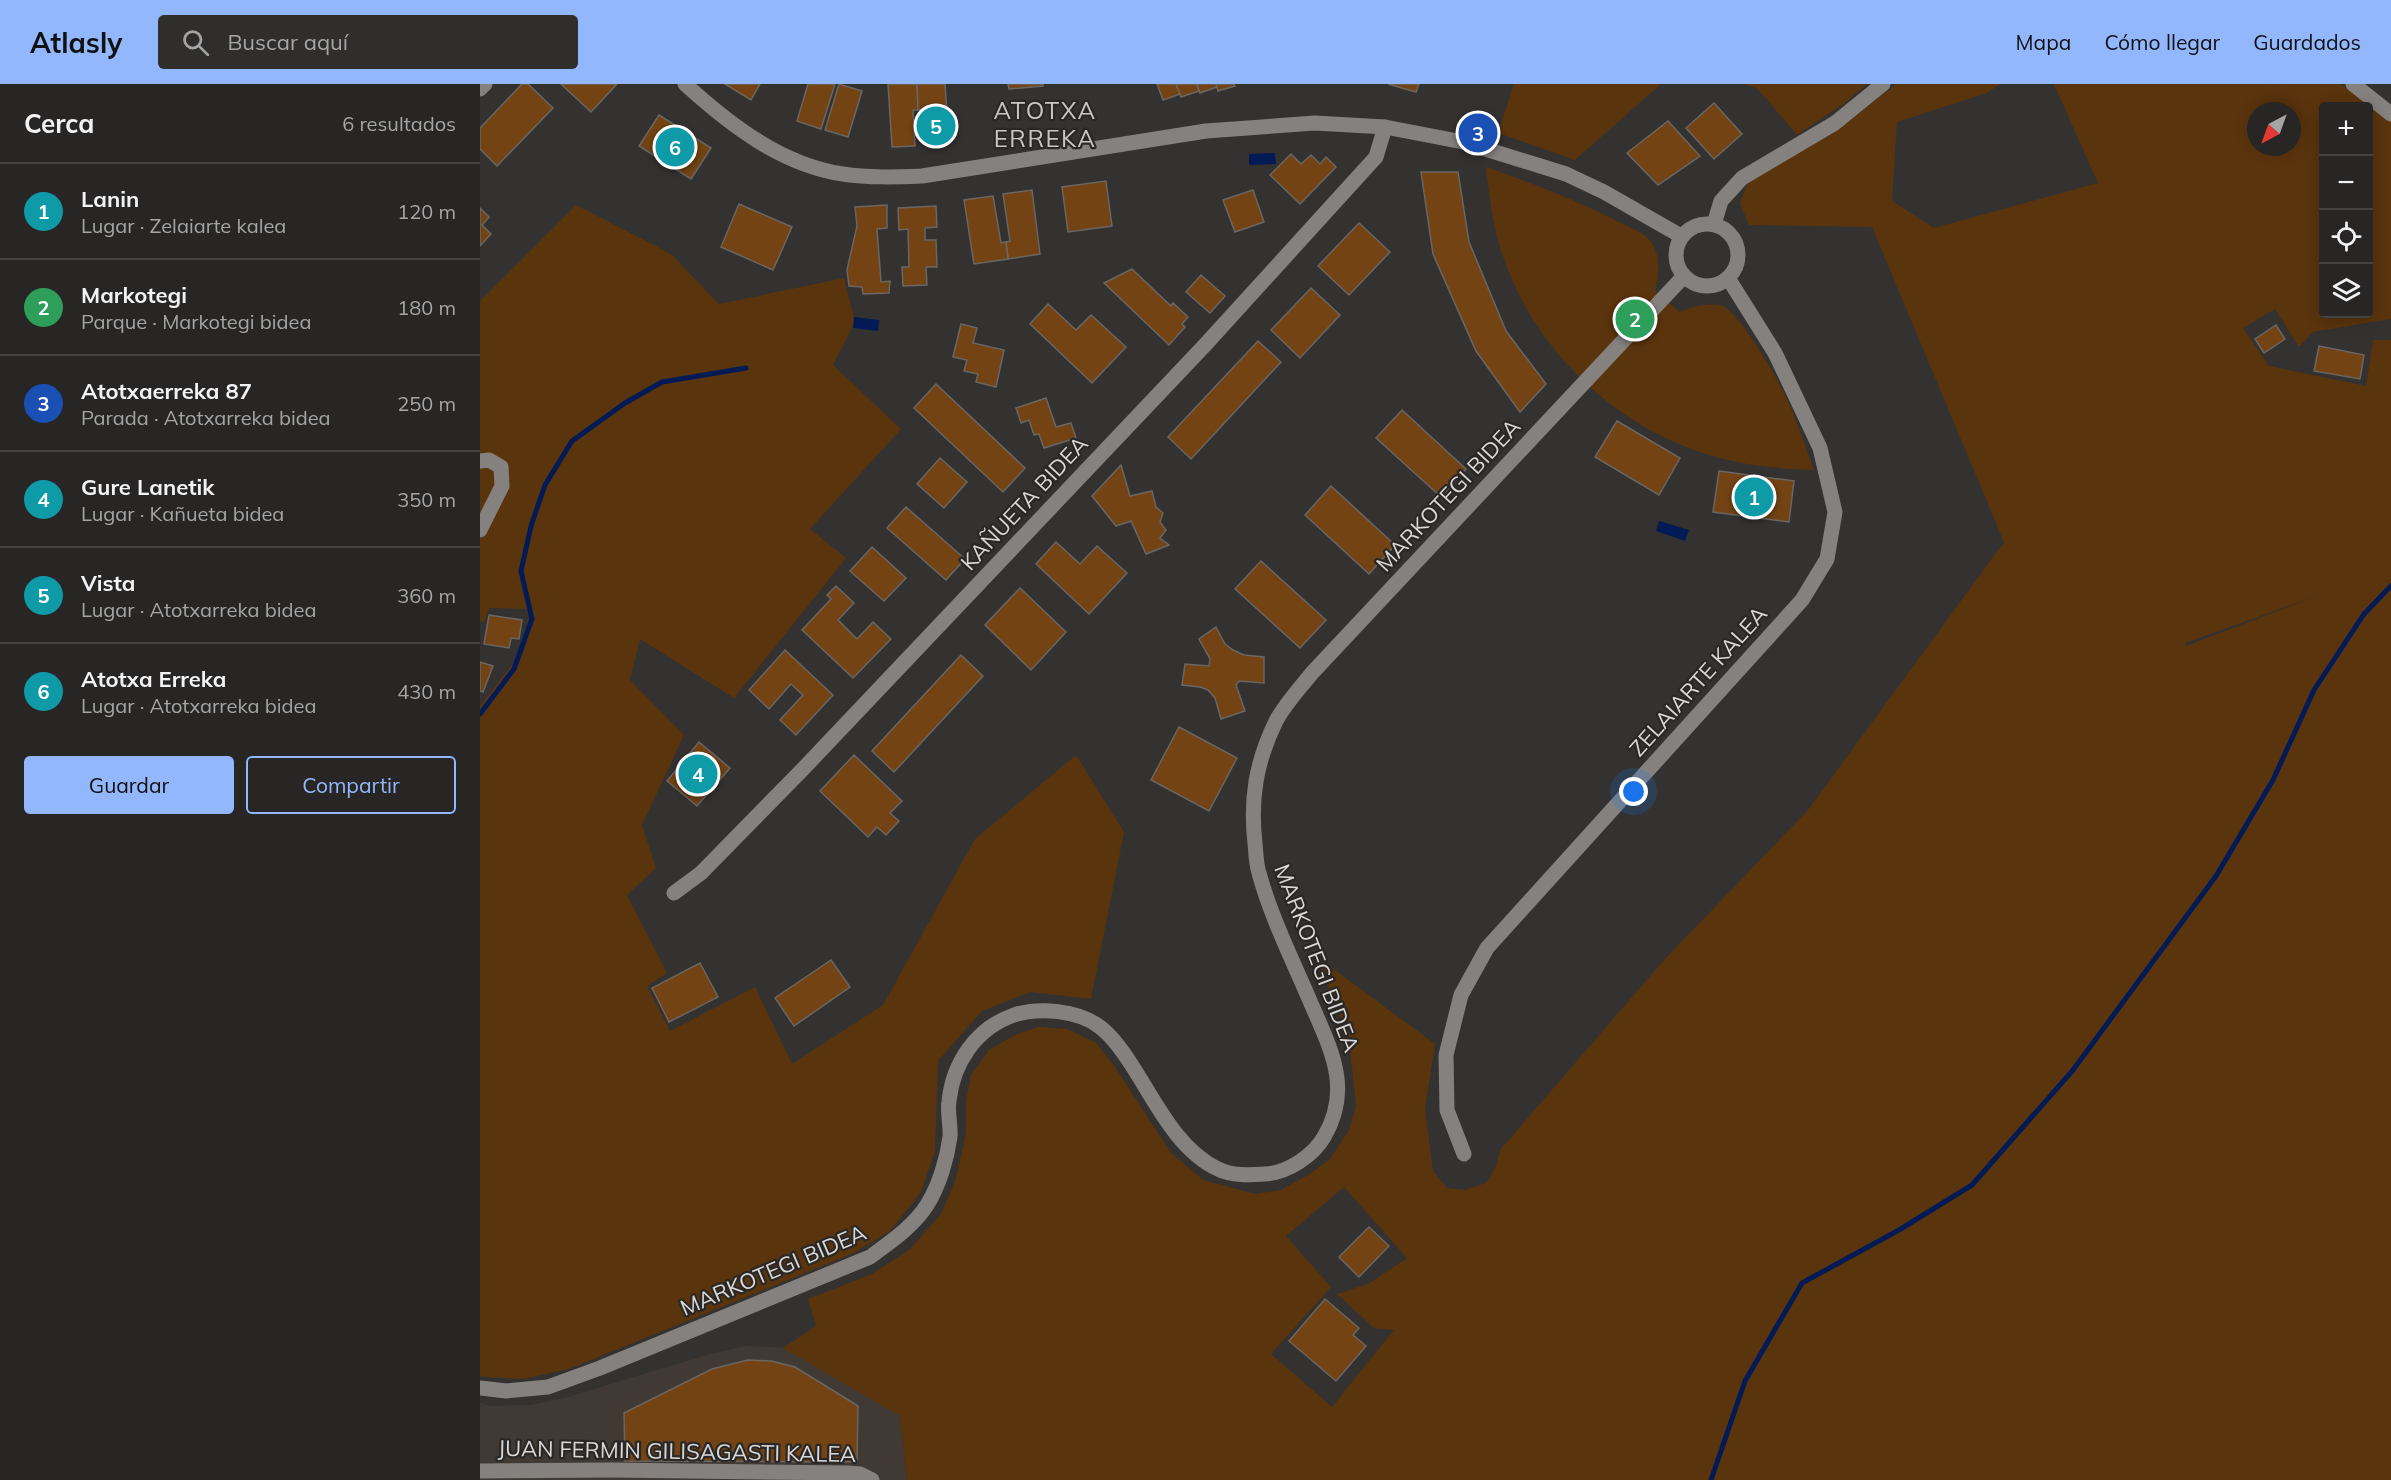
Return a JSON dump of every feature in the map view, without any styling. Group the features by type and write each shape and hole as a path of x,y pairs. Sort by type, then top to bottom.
{"street":[{"path":"480,89 485,84"},
{"path":"685,84 753,138 800,163 843,174 884,177 922,176 1206,131 1315,123 1385,127 1463,142 1566,174 1614,197 1681,236"},
{"path":"1714,224 1720,201 1742,178 1835,123 1883,84"},
{"path":"2353,84 2391,114"},
{"name":"KAÑUETA BIDEA","path":"674,892 701,873 795,777 1205,345 1376,157 1385,127"},
{"path":"1714,224 1723,228 1736,242 1738,261 1728,278 1711,286 1701,286 1684,276 1678,267 1677,246 1681,236 1696,225 1714,224"},
{"name":"MARKOTEGI BIDEA","path":"480,1388 506,1390 548,1387 600,1368 870,1257 902,1233 927,1205 941,1174 950,1137 948,1104 952,1078 965,1051 986,1030 1013,1015 1042,1011 1073,1015 1099,1025 1118,1044 1172,1126 1195,1154 1219,1170 1244,1175 1271,1174 1301,1161 1322,1141 1335,1116 1339,1087 1334,1059 1274,916 1258,870 1252,811 1260,761 1277,719 1312,673 1684,276"},
{"name":"ZELAIARTE KALEA","path":"1464,1154 1447,1110 1446,1055 1461,995 1487,948 1802,600 1827,559 1835,512 1820,448 1775,353 1728,278"},
{"path":"480,461 489,460 501,467 502,486 480,530"},
{"name":"JUAN FERMIN GILISAGASTI KALEA","path":"480,1471 848,1473 860,1474 872,1480"}],"shaded area":[{"path":"1514,84 1661,84 1575,160 1498,133"},
{"path":"1743,84 1867,84 1846,102 1797,135 1757,88"},
{"path":"1896,84 2000,84 1987,93 1897,122 1892,201 1934,228 2098,183 2054,84 2341,84 2365,102 2319,102 2319,318 2373,318 2373,108 2391,121 2391,319 2313,332 2299,347 2275,309 2243,328 2269,366 2366,386 2373,340 2391,340 2391,1480 907,1480 900,1416 783,1348 816,1326 808,1299 872,1274 910,1249 941,1214 956,1179 966,1133 966,1101 971,1075 989,1050 1013,1036 1037,1027 1067,1029 1096,1043 1115,1067 1171,1153 1203,1180 1255,1194 1281,1190 1330,1159 1349,1130 1356,1106 1349,1038 1316,956 1435,1044 1425,1109 1433,1171 1447,1188 1465,1190 1486,1183 1496,1166 1500,1150 1664,960 1808,810 2004,542 1872,227 1749,225 1740,203 1748,182 1849,121","holes":["2325,593 2186,646 2185,646 2185,643","1344,1187 1407,1258 1368,1284 1337,1294 1374,1328 1394,1330 1332,1407 1271,1354 1331,1287 1286,1236"]},
{"path":"1275,153 1276,164 1249,165 1249,154"},
{"path":"1486,167 1570,199 1645,236 1654,247 1658,259 1655,291 1680,312 1710,305 1720,305 1728,310 1748,333 1778,382 1814,470 1749,464 1689,448 1651,431 1617,409 1585,382 1557,352 1533,319 1513,283 1499,244"},
{"path":"576,205 671,254 719,304 844,278 855,322 833,365 901,429 810,529 846,558 734,698 640,639 630,680 684,735 642,825 656,868 627,895 667,973 647,986 670,1031 755,987 792,1064 883,1005 975,839 1076,755 1124,832 1091,999 1030,992 982,1011 938,1061 935,1152 921,1192 890,1231 854,1253 569,1369 523,1379 485,1377 480,1376 480,706 524,650 531,609 489,608 484,622 480,621 480,301"},
{"path":"854,317 879,320 878,331 853,328"},
{"path":"1659,521 1689,530 1685,541 1656,531"},
{"path":"747,1346 787,1348 900,1416 907,1480 480,1480 480,1403 491,1406 532,1405 568,1397 710,1354"}],"building":[{"path":"522,84 528,84 553,108 497,166 480,149 480,128"},
{"path":"561,84 617,84 591,112"},
{"path":"725,84 760,84 751,100"},
{"path":"808,84 835,84 821,129 797,121"},
{"path":"839,84 862,91 848,137 825,130"},
{"path":"888,84 917,84 918,110 913,110 915,146 892,147"},
{"path":"917,84 945,84 949,143 924,144 922,109 918,110"},
{"path":"1008,84 1043,84 1043,86 1009,89"},
{"path":"1157,84 1176,84 1180,94 1163,100"},
{"path":"1176,84 1197,84 1199,91 1181,97"},
{"path":"1197,84 1216,84 1217,87 1200,93"},
{"path":"1216,84 1234,84 1235,86 1218,91"},
{"path":"1388,84 1419,84 1416,92"},
{"path":"1714,103 1742,134 1714,159 1686,128"},
{"path":"659,115 711,148 691,179 639,146"},
{"path":"1668,121 1700,156 1658,185 1627,153"},
{"path":"1291,154 1301,164 1311,155 1320,164 1326,157 1336,167 1300,204 1270,175"},
{"path":"1421,172 1458,172 1469,242 1506,331 1546,384 1520,412 1476,351 1433,254"},
{"path":"1106,181 1112,226 1068,232 1062,187"},
{"path":"1032,190 1040,254 1008,259 1006,242 1010,241 1003,194"},
{"path":"1253,190 1264,222 1235,232 1223,200"},
{"path":"993,196 1001,243 1006,242 1008,259 974,264 964,200"},
{"path":"739,204 792,227 773,270 721,247"},
{"path":"887,205 887,228 877,229 881,282 890,281 889,293 863,294 862,287 849,286 847,270 857,226 855,207"},
{"path":"936,206 937,227 925,228 925,240 936,240 937,267 926,267 927,285 903,286 902,267 909,267 908,229 899,230 898,208"},
{"path":"480,208 489,217 482,225 491,234 480,246"},
{"path":"1359,223 1390,252 1349,295 1318,266"},
{"path":"1132,269 1171,306 1173,303 1188,317 1182,324 1185,327 1169,345 1104,283"},
{"path":"1201,275 1225,296 1210,313 1186,292"},
{"path":"1311,288 1340,315 1300,358 1271,330"},
{"path":"1048,304 1076,330 1091,315 1126,347 1092,383 1030,324"},
{"path":"961,324 977,328 973,343 1004,350 996,387 976,382 978,374 964,371 967,360 953,357"},
{"path":"2276,325 2285,339 2264,353 2255,339"},
{"path":"1258,341 1281,362 1191,459 1168,437"},
{"path":"2319,346 2364,355 2360,379 2314,371"},
{"path":"936,384 1025,468 1003,492 914,408"},
{"path":"1046,398 1056,427 1071,423 1076,438 1044,448 1039,434 1034,435 1029,420 1021,423 1016,408"},
{"path":"1402,410 1466,469 1441,497 1376,438"},
{"path":"1617,421 1680,458 1659,495 1595,457"},
{"path":"940,458 967,482 944,508 917,484"},
{"path":"1121,465 1130,496 1152,491 1156,507 1163,513 1160,522 1166,530 1160,538 1169,545 1146,554 1131,521 1116,526 1092,496"},
{"path":"1719,471 1794,481 1789,522 1713,512"},
{"path":"1331,486 1395,545 1369,574 1305,515"},
{"path":"906,507 965,559 946,580 887,528"},
{"path":"1056,542 1080,564 1097,546 1127,573 1089,614 1036,564"},
{"path":"872,547 906,578 884,601 850,571"},
{"path":"1261,561 1326,620 1300,648 1235,589"},
{"path":"836,586 854,603 838,620 857,639 873,622 891,639 853,678 802,630 831,599 827,595"},
{"path":"1020,588 1066,632 1031,670 985,625"},
{"path":"489,615 522,620 519,639 511,638 509,648 484,644"},
{"path":"1216,627 1225,644 1233,650 1244,655 1264,657 1264,683 1239,681 1236,685 1245,711 1221,719 1215,698 1208,690 1182,685 1185,664 1209,666 1210,659 1199,639"},
{"path":"785,650 833,695 796,735 780,720 803,695 791,684 769,709 749,690"},
{"path":"961,655 983,676 894,772 872,751"},
{"path":"480,662 493,666 483,692 480,691"},
{"path":"1179,727 1237,758 1209,811 1151,780"},
{"path":"699,742 730,768 697,806 667,781"},
{"path":"854,755 902,801 890,813 899,821 886,835 877,827 868,837 820,791"},
{"path":"831,960 850,987 794,1026 775,998"},
{"path":"700,963 718,997 669,1022 652,988"},
{"path":"1369,1227 1389,1246 1359,1277 1339,1257"},
{"path":"1325,1299 1359,1328 1353,1335 1366,1346 1336,1381 1289,1341"},
{"path":"748,1360 771,1361 795,1367 858,1406 857,1462 625,1461 624,1413 712,1369"}],"waterway":[{"path":"480,714 514,669 532,619 521,571 531,526 545,485 572,441 625,403 662,382 746,368"},
{"path":"1711,1480 1745,1381 1802,1283 1899,1230 1972,1185 2073,1070 2216,876 2273,780 2314,690 2364,614 2391,586"}],"place":[{"name":"Vista","path":"936,126"},
{"name":"Atotxaerreka 87","path":"1478,133"},
{"name":"Atotxa Erreka","path":"675,147"},
{"name":"Markotegi","path":"1635,319"},
{"name":"Lanin","path":"1754,497"},
{"name":"Gure Lanetik","path":"698,774"}],"district":[{"name":"ATOTXA ERREKA","path":"1045,124"}]}
